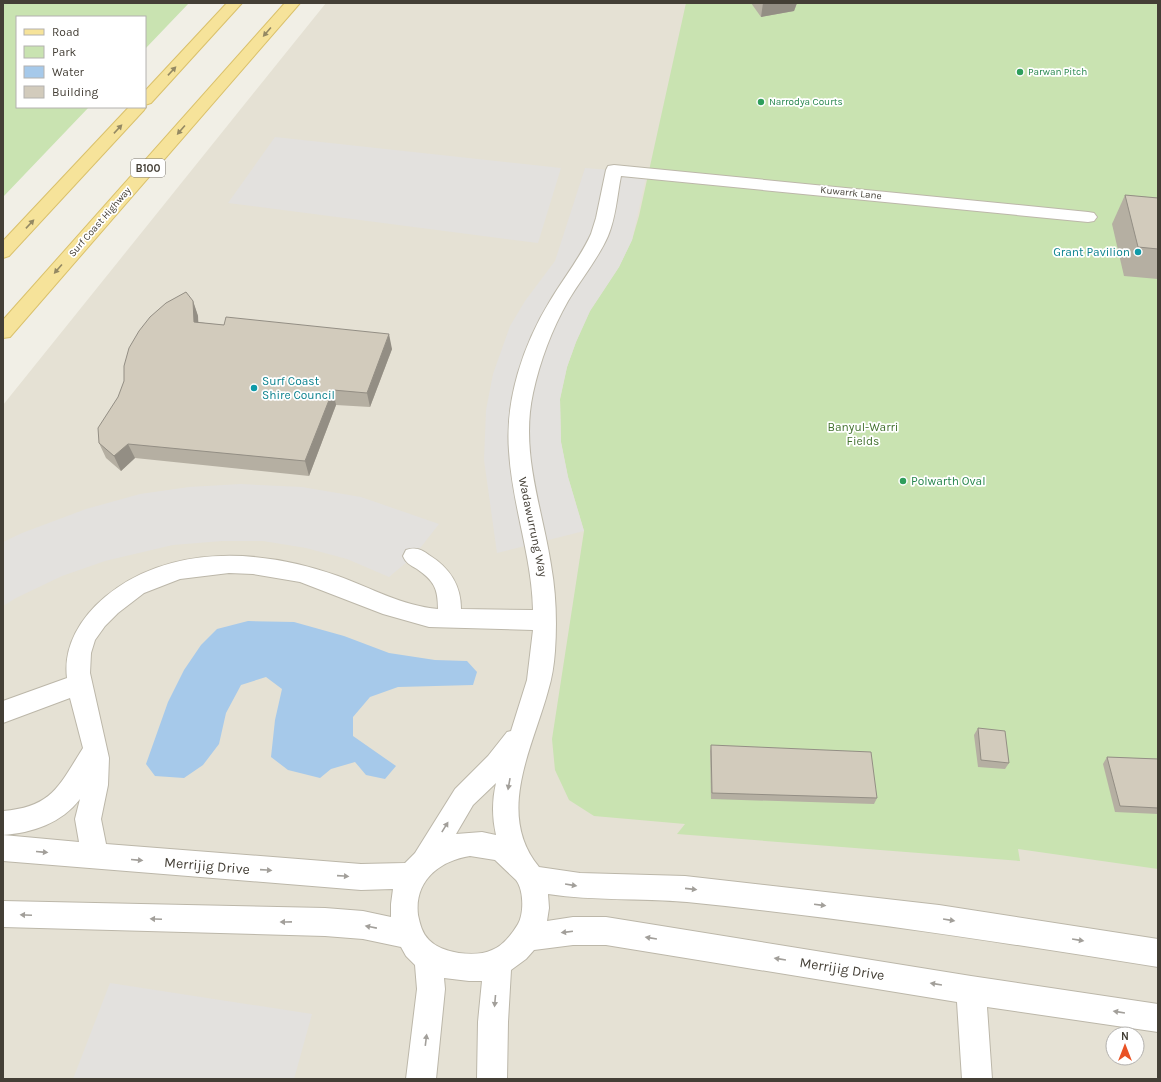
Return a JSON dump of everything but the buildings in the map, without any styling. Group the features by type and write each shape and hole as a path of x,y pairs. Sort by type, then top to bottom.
{"main road":[{"path":"146,99 235,3"},
{"name":"Surf Coast Highway","path":"3,332 293,3"},
{"path":"3,252 137,108"}],"street":[{"name":"Kuwarrk Lane","path":"614,170 1088,217"},
{"name":"Wadawurrung Way","path":"526,871 509,834 506,820 506,803 522,733 535,698 545,620 543,569 524,494 520,458 519,426 522,396 532,359 552,312 600,233 614,170"},
{"path":"414,556 431,567 444,579 450,594 450,619"},
{"path":"98,857 92,840 88,819 98,776 96,750 80,684 78,663 84,641 94,621 102,612 123,595 140,585 163,575 189,569 217,565 246,565 300,573 398,610 424,617 450,619 545,620"},
{"path":"3,712 80,684"},
{"name":"Wadawurrung Way","path":"418,868 464,797 497,764 522,733"},
{"path":"3,824 16,823 41,816 58,804 65,798 96,750"},
{"name":"Merrijig Drive","path":"3,848 98,857 361,877 418,868 442,850 462,845 484,845 503,851 526,871 580,886 652,887 717,892 939,919 1158,953"},
{"path":"418,868 406,893 404,910 409,935 419,950 429,958 451,966 475,967 498,963 514,952 526,937 534,919 535,899 526,871"},
{"path":"3,914 270,922 325,922 363,926 409,935"},
{"name":"Merrijig Drive","path":"526,937 573,931 606,931 971,990 1158,1018"},
{"path":"421,1079 430,989 429,958"},
{"path":"492,1079 493,1022 498,963"},
{"path":"971,990 977,1079"}],"shaded area":[{"path":"326,3 1158,3 1158,1079 3,1079 3,405"},
{"path":"275,137 561,168 538,243 228,203"},
{"path":"585,168 647,173 632,240 619,267 590,311 567,367 560,399 561,442 568,477 584,531 497,553 484,460 486,410 493,374 510,326 525,301 555,261"},
{"path":"241,484 302,487 361,497 439,524 414,556 389,577 347,559 306,548 263,541 222,541 173,545 105,561 62,576 16,598 3,606 3,542 22,533 86,509 140,494 189,487"},
{"path":"110,983 312,1014 294,1079 73,1079"}],"green space":[{"path":"3,3 189,3 146,48 146,16 16,16 16,108 88,108 3,197"},
{"name":"Banyul-Warri Fields","path":"686,3 1158,3 1158,869 1018,849 1020,861 677,834 685,824 594,816 569,800 555,770 552,739 584,531 568,477 561,442 560,399 567,367 590,311 619,267 632,240 639,216"}],"water":[{"path":"248,621 294,622 344,636 389,653 435,660 467,661 477,672 473,685 398,687 370,697 353,717 353,736 396,766 385,779 366,775 355,762 331,769 320,778 288,770 271,757 275,720 282,689 266,677 241,685 226,713 219,744 203,765 184,778 155,776 146,764 168,702 184,670 201,645 217,629"}],"place":[{"name":"Parwan Pitch","path":"1020,72"},
{"name":"Narrodya Courts","path":"761,102"},
{"name":"Grant Pavilion","path":"1138,252"},
{"name":"Surf Coast Shire Council","path":"254,388"},
{"name":"Polwarth Oval","path":"903,481"}]}
